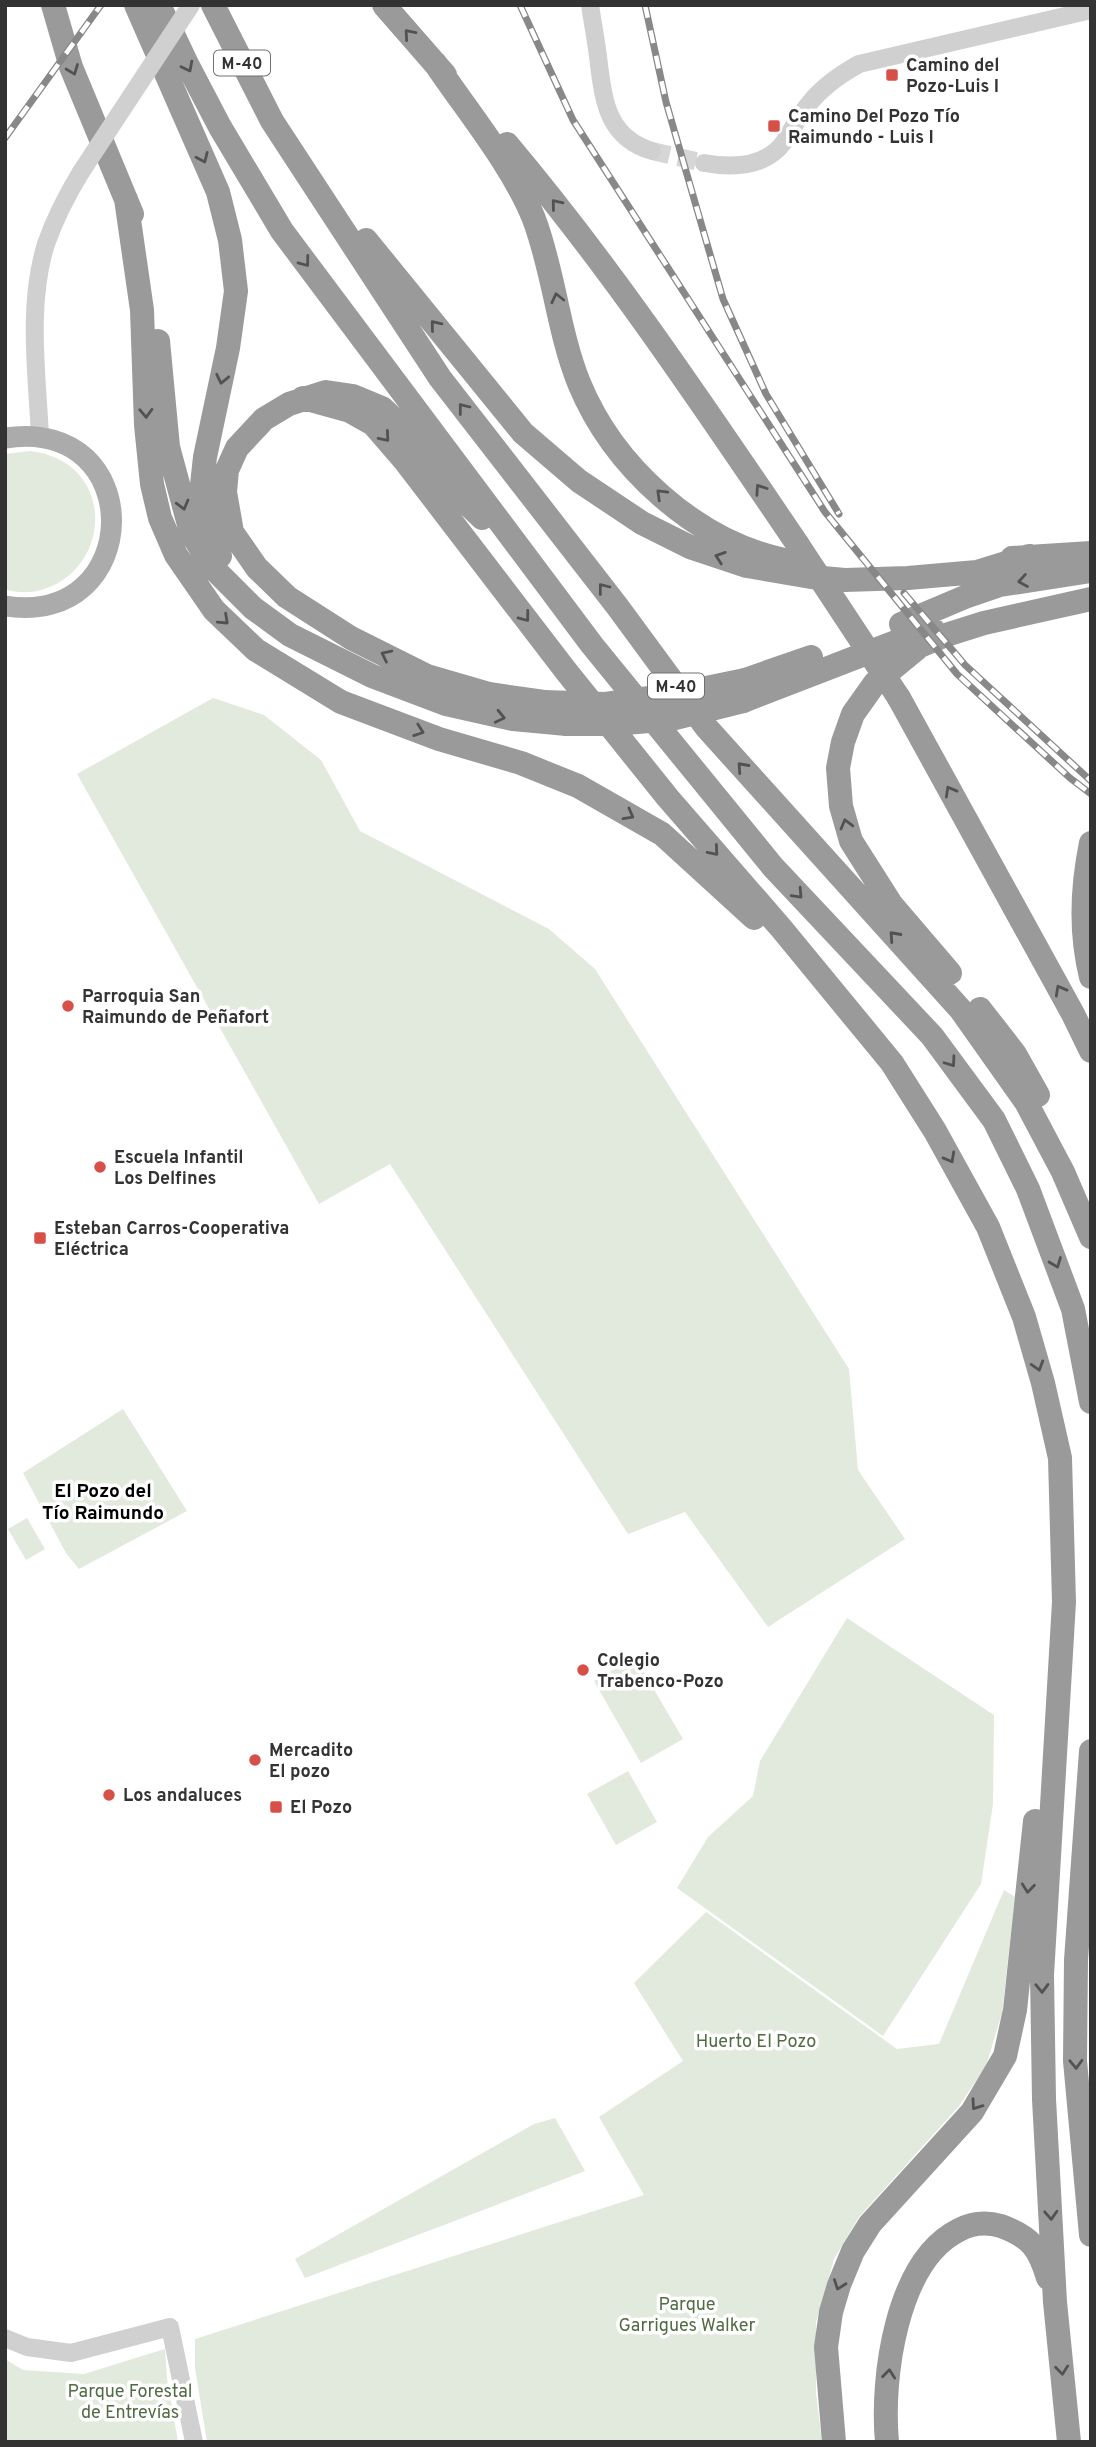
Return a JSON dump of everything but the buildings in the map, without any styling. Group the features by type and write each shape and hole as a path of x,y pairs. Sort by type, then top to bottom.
{"highway":[{"path":"52,5 71,67 145,251 155,307 168,447 191,532 211,566 253,608 290,635 372,676 446,704 513,719 567,724 615,724 671,719 1000,585 1091,570"},
{"path":"136,5 218,192 230,240 236,291 228,348 205,457 201,494 209,537 229,571 275,615 344,661"},
{"name":"M-40","path":"159,5 220,127 282,231 592,645 765,858 932,1036 993,1120 1028,1189 1073,1309 1091,1402"},
{"name":"M-40","path":"213,5 272,121 440,378 617,606 706,727 961,1010 1026,1102 1063,1172 1091,1237"},
{"path":"384,5 508,145 578,231 690,385 899,698 1067,1002 1091,1051"},
{"path":"435,63 510,173 533,217 550,269 578,382 601,428 630,465 674,507 718,535 768,556 795,562 843,567 894,566 1091,553"},
{"path":"272,121 523,433 579,481 642,523 690,547 747,566 845,580 977,572 1029,556"},
{"path":"126,199 142,310 146,425 152,484 160,518 176,555 214,610 256,650 341,702 439,739 544,772 578,786 662,834 768,930 840,1002"},
{"path":"544,581 450,486 404,429 382,408 353,397 326,392 289,404 264,419 237,448 228,470 225,492 232,532 257,568 288,597 351,638 427,676 489,694 544,702 605,704 672,695 744,691 960,617 1025,602 1091,597"},
{"path":"303,398 350,411 373,424 405,461 668,799 781,928 892,1063 935,1131 988,1227 1024,1317 1060,1458 1064,1602 1042,1975 1044,2099 1055,2302 1069,2440"},
{"path":"1091,597 984,623 920,646 875,683 853,714 843,742 838,768 841,806 851,841 891,904 1015,1054 1078,1166 1091,1205"},
{"path":"1091,843 1083,895 1084,933 1091,977"},
{"path":"834,2442 826,2347 831,2312 853,2251 870,2224 972,2112 1005,2056 1015,2010 1048,1697 1064,1602"},
{"path":"1091,1751 1079,1905 1075,2048 1080,2133 1091,2235"},
{"path":"887,2442 885,2420 891,2355 905,2300 917,2273 932,2250 950,2234 969,2225 992,2223 1029,2239 1045,2269 1055,2302"}],"main road":[{"path":"5,438 40,436 64,443 84,457 100,475 110,498 113,522 109,546 99,569 83,587 62,601 39,608 5,606"}],"street":[{"path":"40,436 36,335 38,290 50,234 65,197 191,5"},
{"path":"590,5 602,93 608,113 628,139 635,145 652,151"},
{"path":"704,163 734,167 763,159 782,144 807,106 824,87 859,64 1091,10"},
{"path":"5,2338 27,2347 71,2353 170,2327 194,2442"}],"green space":[{"path":"30,451 51,456 71,467 85,483 93,502 95,522 91,543 82,561 67,577 42,590 10,591 5,589 5,454"},
{"path":"213,698 264,715 321,760 360,831 549,929 595,969 849,1369 858,1470 905,1539 768,1627 685,1512 628,1534 390,1164 319,1204 77,774"},
{"path":"123,1409 187,1511 79,1569 66,1553 23,1473"},
{"path":"27,1518 45,1549 26,1560 8,1529"},
{"path":"847,1618 994,1715 993,1804 981,1884 883,2036 677,1888 708,1837 753,1796 760,1761"},
{"path":"635,1657 683,1739 641,1763 594,1681"},
{"path":"628,1771 657,1822 616,1845 587,1794"},
{"name":"Parque Garrigues Walker","path":"1004,1890 1015,1897 1002,2013 986,2066 959,2106 859,2217 834,2259 816,2322 816,2393 822,2442 207,2442 195,2368 195,2339 644,2195 599,2117 683,2061 634,1983 706,1912 897,2049 939,2044"},
{"path":"555,2118 585,2171 305,2278 295,2259 534,2124"},
{"name":"Parque Forestal de Entrevías","path":"165,2349 178,2442 5,2442 5,2359 23,2370 84,2374"}],"tunnel":[{"path":"652,151 704,163"}],"railway":[{"path":"5,138 101,5"},
{"path":"520,5 573,120 825,512 957,674 1091,794"},
{"path":"645,5 666,102 723,299 766,394 839,514"},
{"path":"904,593 965,665 1091,781"}],"place":[{"name":"Camino del Pozo-Luis I","path":"892,75"},
{"name":"Camino Del Pozo Tío Raimundo - Luis I","path":"774,126"},
{"name":"Parroquia San Raimundo de Peñafort","path":"68,1006"},
{"name":"Escuela Infantil Los Delfines","path":"100,1167"},
{"name":"Esteban Carros-Cooperativa Eléctrica","path":"40,1238"},
{"name":"Colegio Trabenco-Pozo","path":"583,1670"},
{"name":"Mercadito El pozo","path":"255,1760"},
{"name":"Los andaluces","path":"109,1795"},
{"name":"El Pozo","path":"276,1807"}],"district":[{"name":"El Pozo del Tío Raimundo","path":"103,1501"}],"park label":[{"name":"Huerto El Pozo","path":"756,2041"}]}
